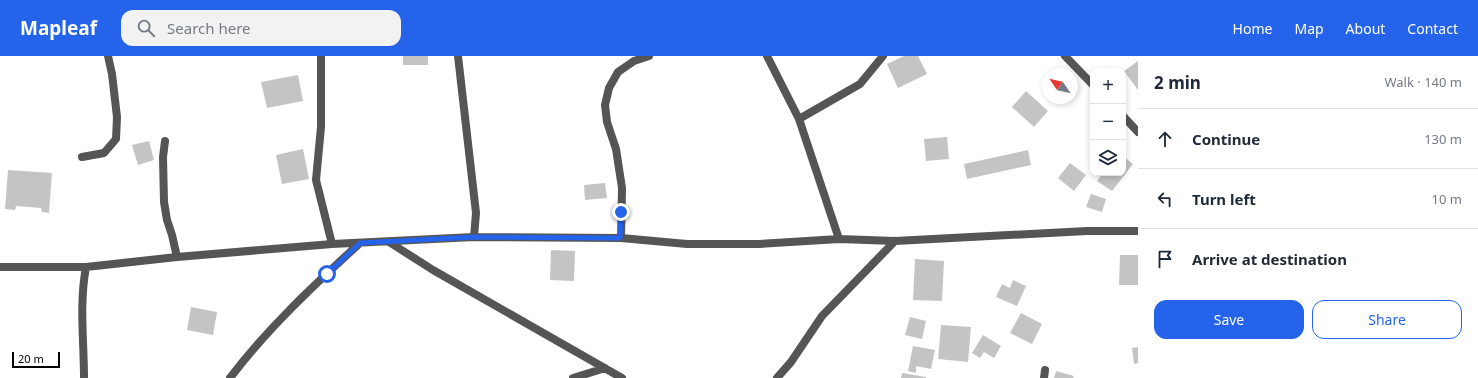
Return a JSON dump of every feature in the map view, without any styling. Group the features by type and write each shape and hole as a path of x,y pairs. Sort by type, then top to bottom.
{"street":[{"path":"82,156 104,153 116,139 117,117 112,74 108,56"},
{"path":"321,56 321,127 316,180 332,244"},
{"path":"458,56 476,213 474,237"},
{"path":"620,238 622,188 616,149 607,122 605,105 609,88 618,72 634,61 649,56"},
{"path":"767,56 799,119 839,239"},
{"path":"799,119 860,84 883,56"},
{"path":"1065,56 1090,82"},
{"path":"1126,119 1138,132"},
{"path":"165,141 163,157 164,202 167,220 177,257"},
{"path":"0,267 86,267 177,257 332,244 474,237 620,238 687,244 758,244 839,239 895,241 1087,231 1138,231"},
{"path":"777,378 791,362 822,316 895,241"},
{"path":"389,242 432,270 622,378"},
{"path":"230,378 274,325 360,243"},
{"path":"84,378 82,288 86,267"},
{"path":"573,378 605,368"}],"building":[{"path":"403,56 428,56 428,65 403,65"},
{"path":"904,56 918,56 927,74 898,88 887,64"},
{"path":"1138,61 1138,90 1126,74 1126,70"},
{"path":"298,75 303,101 267,108 261,82"},
{"path":"1026,91 1048,111 1034,127 1012,107"},
{"path":"947,137 949,159 926,161 924,139"},
{"path":"149,141 154,160 138,165 132,145"},
{"path":"303,149 309,179 282,184 276,155"},
{"path":"1028,150 1031,165 967,179 964,164"},
{"path":"1126,158 1133,164 1126,173"},
{"path":"1070,163 1086,175 1074,191 1058,178"},
{"path":"8,170 52,173 49,213 42,212 41,208 16,206 15,210 5,209"},
{"path":"1101,176 1124,176 1112,191 1097,181"},
{"path":"605,183 607,198 585,200 584,185"},
{"path":"1091,194 1106,199 1102,212 1086,207"},
{"path":"551,250 575,251 574,281 550,280"},
{"path":"1120,255 1138,255 1138,285 1119,285"},
{"path":"915,259 944,261 942,301 913,300"},
{"path":"1013,280 1026,286 1017,306 996,297 1002,284 1010,288"},
{"path":"191,307 217,312 213,335 187,330"},
{"path":"1021,313 1042,324 1032,344 1010,333"},
{"path":"910,317 926,321 922,339 905,335"},
{"path":"941,325 971,327 968,362 938,359"},
{"path":"983,335 1001,346 994,358 984,352 980,358 972,353"},
{"path":"913,346 935,350 931,369 916,366 916,373 908,371"},
{"path":"1138,347 1138,363 1134,364 1132,348"},
{"path":"1056,371 1074,376 1073,378 1054,378"},
{"path":"902,373 926,377 926,378 901,378"}],"route":[{"path":"327,274 360,243 474,237 620,238 621,212"}]}
